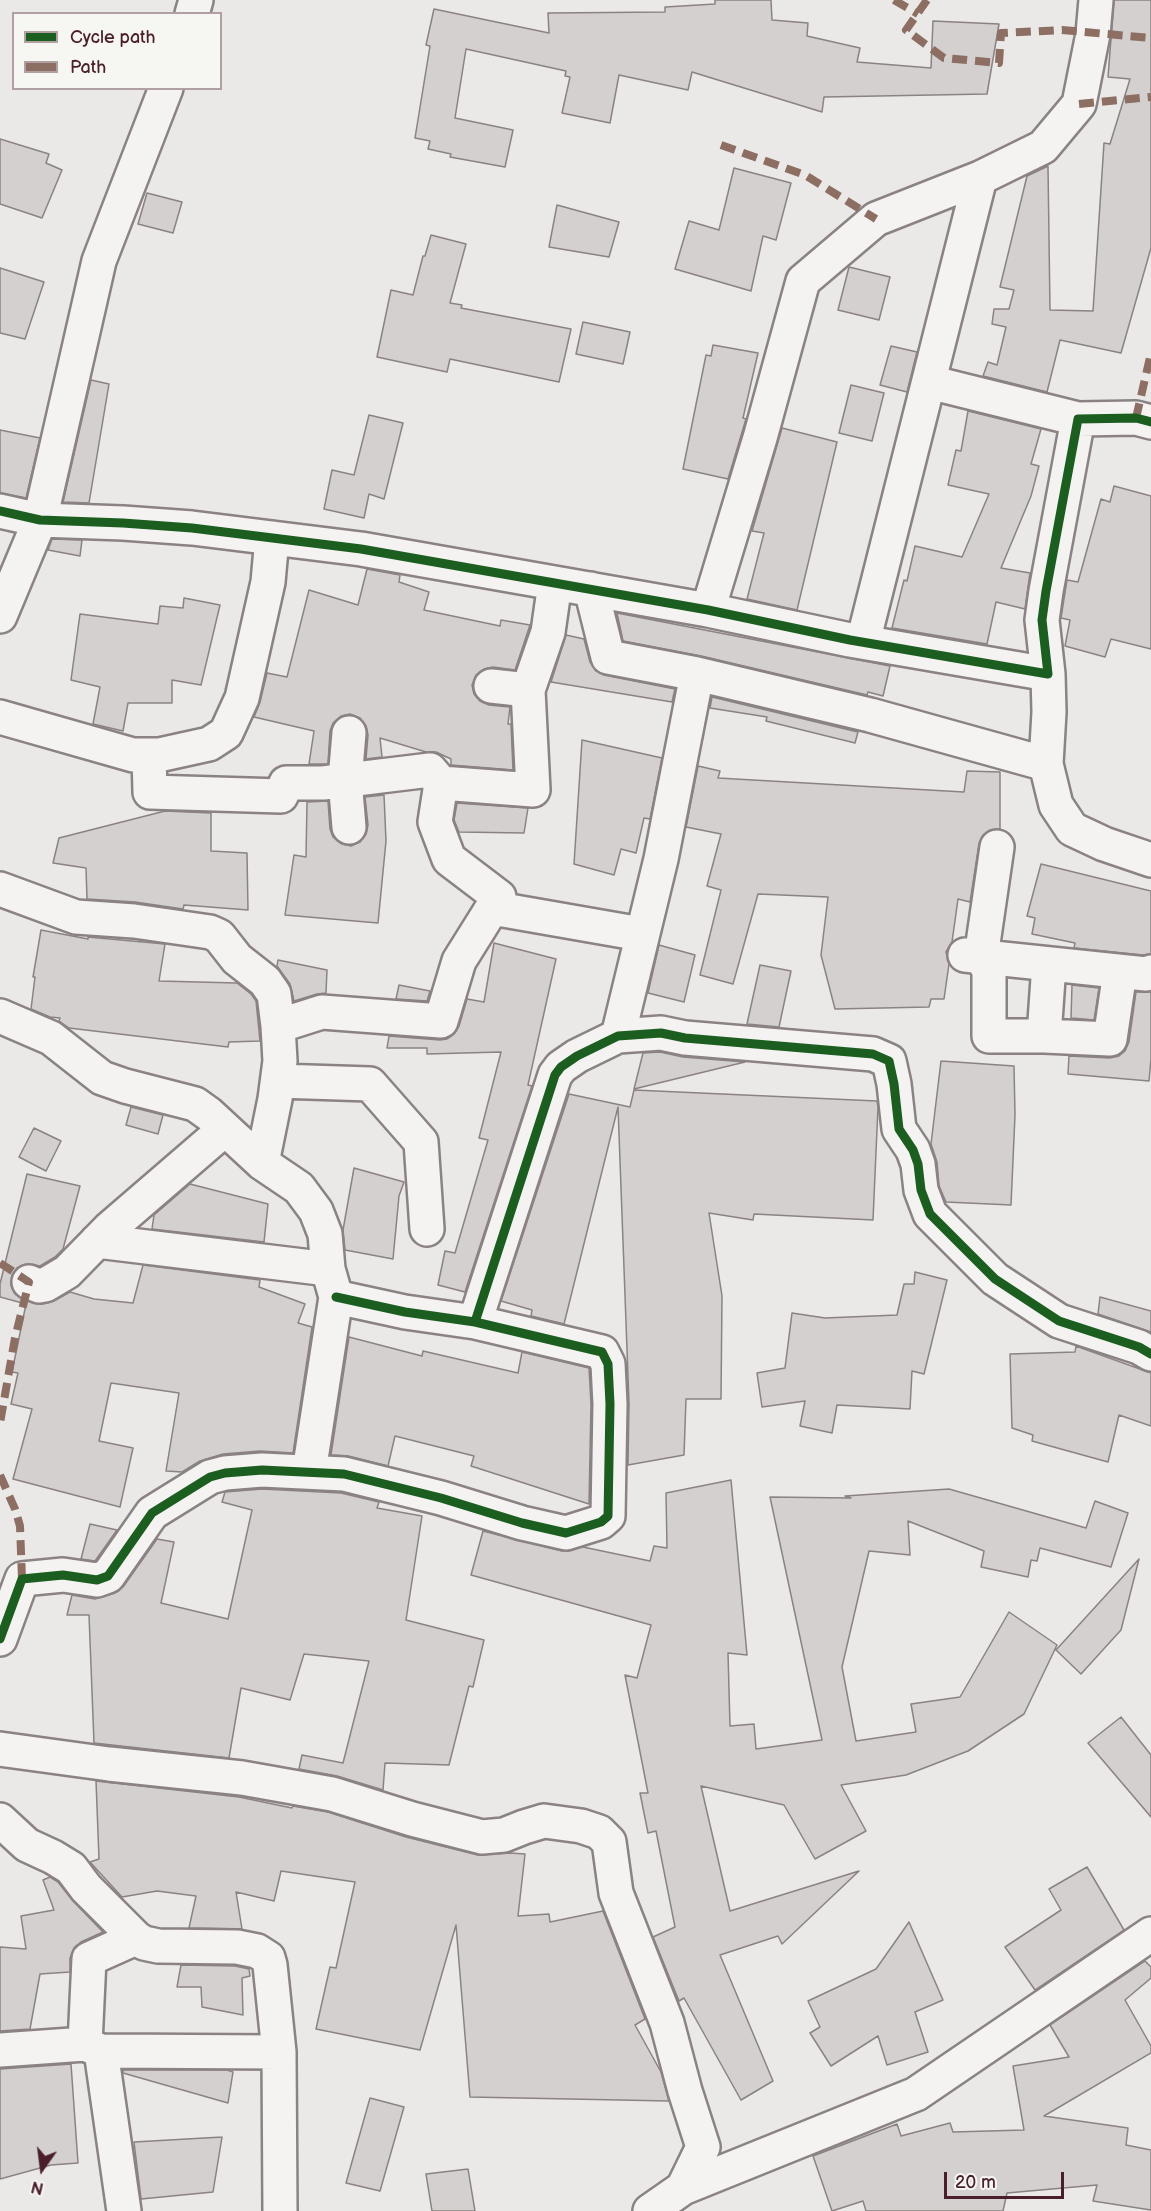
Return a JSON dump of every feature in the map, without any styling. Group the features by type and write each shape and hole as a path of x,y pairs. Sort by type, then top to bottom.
{"street":[{"path":"708,610 760,438 803,281 876,219 980,178 1043,147 1079,104 1093,34 1096,0"},
{"path":"0,616 40,520 99,261 165,90"},
{"path":"863,642 980,178"},
{"path":"929,382 1078,419 1136,418 1151,422"},
{"path":"1078,419 1042,621 1048,674 1049,712 1046,764 1056,805 1072,829 1104,844 1151,860"},
{"path":"0,511 40,520 123,523 361,549 708,610 863,642 1048,674"},
{"path":"0,717 133,755 149,755 209,744 226,733 242,698 268,582 272,538"},
{"path":"149,755 150,792 281,796 286,783 323,783 430,770 441,783 533,790 528,690 548,632 555,583"},
{"path":"591,589 608,657 697,674 870,715 1046,764"},
{"path":"618,1036 661,859 697,674"},
{"path":"491,686 528,690"},
{"path":"349,732 345,780 349,827"},
{"path":"278,1026 322,1012 441,1021 459,961 499,897 449,859 435,822 441,783"},
{"path":"971,955 997,847"},
{"path":"0,890 76,916 177,927 215,934 237,959 265,981 274,994 280,1061 262,1163"},
{"path":"492,908 641,934"},
{"path":"971,955 1049,964 1135,972 1110,1039 988,1036 989,970 971,955"},
{"path":"1044,1036 1049,964"},
{"path":"0,1016 51,1038 102,1078 195,1104 262,1163 299,1188 316,1210 325,1234 332,1283 309,1472"},
{"path":"475,1322 555,1075 561,1067 577,1056 618,1036 661,1033 685,1038 873,1054 889,1061 899,1129 913,1150 918,1164 921,1190 930,1214 995,1278 1059,1321 1138,1347 1151,1354"},
{"path":"278,1081 370,1084 421,1142 427,1229"},
{"path":"29,1282 39,1286 51,1283 67,1272 109,1229 225,1129"},
{"path":"0,1640 21,1579 63,1575 97,1580 108,1576 152,1513 210,1477 225,1473 252,1471 345,1474 475,1507 522,1524 566,1533 600,1522 608,1515 610,1505 610,1404 606,1358 598,1349 475,1322 405,1312 332,1283 97,1241"},
{"path":"0,1749 109,1764 242,1778 332,1794 482,1838 504,1835 544,1821 581,1826 599,1832 609,1842 616,1893 667,2023 703,2147 683,2188"},
{"path":"0,1820 27,1845 53,1857 71,1869 86,1888 136,1938 151,1946 237,1947 265,1954 270,1965 279,2052 280,2211"},
{"path":"650,2211 683,2188 916,2094 1151,1934"},
{"path":"124,2211 93,2047 89,1959 136,1938"},
{"path":"0,2050 93,2047 279,2052"}],"building":[{"path":"715,0 771,0 772,20 808,23 807,36 860,48 857,62 931,68 933,21 999,24 987,94 824,97 822,112 692,72 688,90 619,75 610,123 562,113 570,77 565,76 566,71 466,49 455,118 513,130 505,167 450,157 451,154 428,149 430,141 415,138 430,46 426,45 434,9 549,33 548,13 665,12 665,7 715,4"},
{"path":"1114,0 1151,0 1151,248 1121,353 1060,340 1047,392 983,376 988,362 997,365 1006,327 992,324 994,309 1009,309 1014,290 1000,287 1027,176 1048,166 1050,310 1093,311 1104,143 1110,144 1130,79 1108,77"},
{"path":"0,139 49,154 46,163 62,170 42,218 0,204"},
{"path":"734,168 791,183 776,240 763,236 751,291 675,269 689,221 719,230"},
{"path":"147,193 182,202 173,233 138,224"},
{"path":"557,205 619,222 609,257 549,247"},
{"path":"431,235 466,244 450,303 462,305 461,308 571,329 559,382 450,359 447,372 377,357 391,290 413,295"},
{"path":"849,267 890,277 879,320 838,310"},
{"path":"0,268 44,282 25,339 0,333"},
{"path":"583,322 630,332 623,364 576,354"},
{"path":"713,345 758,353 743,418 746,419 728,479 683,469 706,355 711,356"},
{"path":"891,346 917,352 907,392 880,385"},
{"path":"91,380 109,384 89,503 63,502"},
{"path":"851,385 884,393 872,441 839,433"},
{"path":"968,411 1041,429 1031,464 1039,466 1031,496 1001,568 1030,573 1025,609 996,602 987,644 892,628 915,546 962,557 989,494 948,485 956,450 961,451"},
{"path":"369,415 403,423 384,499 369,494 364,518 324,509 332,470 354,475"},
{"path":"782,428 837,442 797,610 747,599 764,533 752,531"},
{"path":"0,430 40,438 26,498 0,493"},
{"path":"1114,486 1151,496 1151,649 1111,639 1105,657 1065,646 1070,620 1061,618 1067,580 1078,582 1101,499 1110,502"},
{"path":"52,539 82,540 80,556 48,550"},
{"path":"367,569 400,575 399,582 429,592 424,610 500,626 501,620 530,625 515,670 493,667 484,669 476,675 472,685 474,694 480,701 489,705 510,707 508,724 511,724 513,770 451,765 451,759 436,752 426,752 380,738 382,757 366,759 368,735 366,726 360,718 350,714 341,716 333,723 330,731 328,764 309,764 314,731 254,717 267,673 287,677 309,590 358,605"},
{"path":"184,598 220,605 201,685 172,680 172,703 128,703 123,731 93,724 100,687 71,680 80,614 158,624 160,606 183,608"},
{"path":"617,613 890,666 883,696 868,692 867,695 701,656 623,641"},
{"path":"566,635 584,639 590,662 596,671 604,675 675,689 672,702 551,682"},
{"path":"712,697 858,732 855,743 766,721 767,717 710,708"},
{"path":"582,740 662,758 650,819 644,818 636,853 621,849 614,875 574,864"},
{"path":"698,766 720,771 718,778 964,792 967,771 1000,772 1000,829 990,830 983,835 979,844 970,902 958,899 952,942 946,952 949,964 944,999 931,999 929,1007 835,1009 821,955 828,897 758,894 733,984 700,975 721,890 707,886 721,834 686,827"},
{"path":"384,795 386,841 378,923 285,915 294,855 306,857 307,802 328,801 330,829 333,837 342,844 351,846 360,842 366,834 368,825 365,797"},
{"path":"457,803 528,808 524,833 459,832 454,820"},
{"path":"165,811 211,813 211,851 247,853 248,910 184,905 183,909 135,902 87,899 86,868 53,863 59,838"},
{"path":"1041,864 1151,891 1151,954 1074,948 1075,943 1032,934 1035,918 1027,916"},
{"path":"41,930 88,939 88,937 165,944 159,981 237,983 256,1001 260,1041 229,1042 228,1047 69,1028 59,1021 60,1018 50,1017 31,1009 35,977 33,977"},
{"path":"494,943 556,959 528,1085 532,1086 465,1292 438,1285 445,1251 455,1253 488,1140 479,1138 501,1052 427,1054 427,1048 387,1048 389,1036 440,1040 447,1039 454,1034 459,1026 467,999 484,1002"},
{"path":"659,945 695,955 684,1002 648,993"},
{"path":"278,960 327,970 326,993 294,1001 290,984 277,966"},
{"path":"760,965 791,971 779,1027 747,1024"},
{"path":"399,985 430,991 427,1001 396,999"},
{"path":"1072,985 1099,988 1094,1020 1071,1018"},
{"path":"1136,992 1151,992 1149,1081 1068,1074 1069,1056 1110,1058 1119,1056 1125,1051 1129,1042"},
{"path":"660,1052 683,1057 745,1062 634,1089 643,1053"},
{"path":"941,1061 1014,1066 1015,1115 1011,1205 946,1202 939,1186 937,1162 931,1144"},
{"path":"634,1090 877,1101 878,1107 873,1220 754,1214 753,1220 709,1213 722,1296 721,1399 686,1399 684,1455 628,1465 629,1403 618,1107 564,1324 531,1316 532,1310 501,1301 569,1094 630,1107"},
{"path":"131,1107 163,1115 158,1134 126,1125"},
{"path":"34,1128 61,1141 46,1171 19,1157"},
{"path":"354,1168 404,1182 399,1196 393,1259 345,1250 343,1230"},
{"path":"27,1174 80,1186 63,1249 40,1266 26,1264 17,1268 12,1275 11,1285 15,1294 22,1299 42,1304 54,1301 70,1292 94,1299 133,1303 143,1265 260,1280 259,1287 305,1304 298,1323 312,1327 293,1453 260,1451 223,1454 200,1461 182,1472 166,1471 179,1393 111,1383 99,1441 133,1448 120,1507 13,1479 32,1409 11,1404 18,1373 12,1372 26,1304 0,1297 0,1284"},
{"path":"190,1184 268,1204 264,1242 152,1229 154,1215"},
{"path":"915,1272 947,1280 924,1374 912,1371 910,1409 837,1405 832,1433 800,1426 805,1401 762,1407 757,1373 785,1368 792,1313 825,1318 897,1315 904,1284 914,1284"},
{"path":"1100,1297 1151,1311 1151,1332 1098,1314"},
{"path":"349,1337 422,1356 423,1351 518,1373 522,1352 589,1368 591,1404 589,1504 471,1466 474,1456 395,1436 388,1466 348,1456 331,1455"},
{"path":"1076,1346 1151,1373 1151,1426 1119,1415 1108,1462 1032,1441 1033,1435 1012,1428 1010,1354 1075,1352"},
{"path":"731,1480 747,1655 728,1653 730,1726 754,1724 756,1749 822,1740 770,1497 851,1498 845,1496 949,1489 1086,1528 1095,1501 1128,1513 1111,1567 1040,1548 1037,1561 1031,1560 1028,1577 981,1567 984,1551 908,1521 910,1555 869,1551 842,1667 856,1741 916,1732 911,1704 960,1697 1009,1612 1057,1645 1024,1714 968,1751 906,1775 841,1785 866,1831 815,1859 784,1805 701,1786 730,1911 859,1871 782,1944 778,1936 720,1955 773,2081 741,2100 684,1998 679,2001 653,1937 675,1927 656,1831 648,1833 640,1793 648,1793 625,1675 637,1678 651,1625 471,1575 483,1531 562,1551 583,1547 650,1561 654,1546 667,1548 666,1493"},
{"path":"262,1489 341,1493 379,1502 377,1508 422,1516 406,1620 484,1640 473,1687 469,1686 449,1765 385,1763 383,1790 337,1776 299,1769 302,1755 343,1763 369,1661 304,1654 290,1700 241,1688 229,1758 94,1743 89,1615 67,1615 72,1595 95,1599 115,1593 123,1587 157,1539 174,1542 161,1603 228,1619 252,1510 222,1502 225,1492"},
{"path":"90,1524 117,1530 95,1561 81,1559"},
{"path":"1139,1559 1121,1630 1081,1674 1056,1650"},
{"path":"1121,1717 1151,1755 1151,1817 1088,1743"},
{"path":"96,1781 239,1797 292,1808 293,1806 328,1812 406,1837 478,1855 525,1854 518,1916 549,1914 550,1922 603,1911 645,2019 635,2025 661,2072 669,2101 470,2097 456,1925 420,2050 316,2029 330,1967 336,1968 355,1882 281,1871 274,1901 236,1892 242,1929 189,1928 196,1896 157,1891 122,1897 90,1862 99,1859"},
{"path":"1087,1867 1124,1930 1035,1990 1005,1947 1061,1910 1049,1889"},
{"path":"50,1877 58,1882 103,1932 81,1942 74,1948 70,1958 70,1972 40,1974 30,2029 0,2031 0,1947 26,1949 21,1916 54,1910 43,1880"},
{"path":"909,1922 943,2000 915,2012 928,2052 887,2065 878,2036 831,2066 810,2033 820,2027 808,2001 876,1969"},
{"path":"1145,1961 1151,1967 1151,1978 1125,2000 1151,2046 1151,2053 1044,2116 1128,2128 1126,2145 1151,2150 1151,2210 1093,2201 1097,2185 1007,2193 1003,2211 866,2211 863,2201 832,2211 813,2156 897,2124 901,2136 950,2123 953,2132 1024,2130 1013,2066 1069,2057 1050,2025"},
{"path":"181,1965 235,1966 249,1969 250,1976 242,1978 243,2015 202,2007 201,1987 177,1987"},
{"path":"71,2064 78,2163 51,2165 0,2179 0,2069"},
{"path":"123,2070 227,2070 233,2072 228,2103 123,2073"},
{"path":"370,2098 404,2107 380,2191 346,2183"},
{"path":"222,2137 213,2192 141,2199 134,2142"},
{"path":"468,2169 475,2211 432,2211 426,2174"}],"marked path":[{"path":"894,0 918,14"},
{"path":"927,0 906,30 944,58 999,63 1001,33 1062,30 1151,38"},
{"path":"1079,104 1151,97"},
{"path":"721,145 805,175 876,219"},
{"path":"1136,418 1151,353"},
{"path":"0,1263 29,1282 15,1338 0,1423"},
{"path":"0,1475 20,1526 22,1579"}],"cycle path":[{"path":"0,511 40,520 192,528 361,549 708,610 850,640 1048,674 1042,620 1078,419 1136,418 1151,422"},
{"path":"475,1322 555,1075 561,1067 577,1056 618,1036 661,1033 685,1038 873,1054 889,1061 899,1129 913,1150 918,1164 921,1190 930,1214 995,1279 1059,1321 1139,1347 1151,1354"},
{"path":"0,1639 22,1579 63,1575 97,1580 108,1576 152,1513 210,1477 225,1473 262,1470 344,1474 566,1533 601,1522 608,1516 610,1404 608,1364 602,1352 475,1322 405,1312 336,1297"}]}
